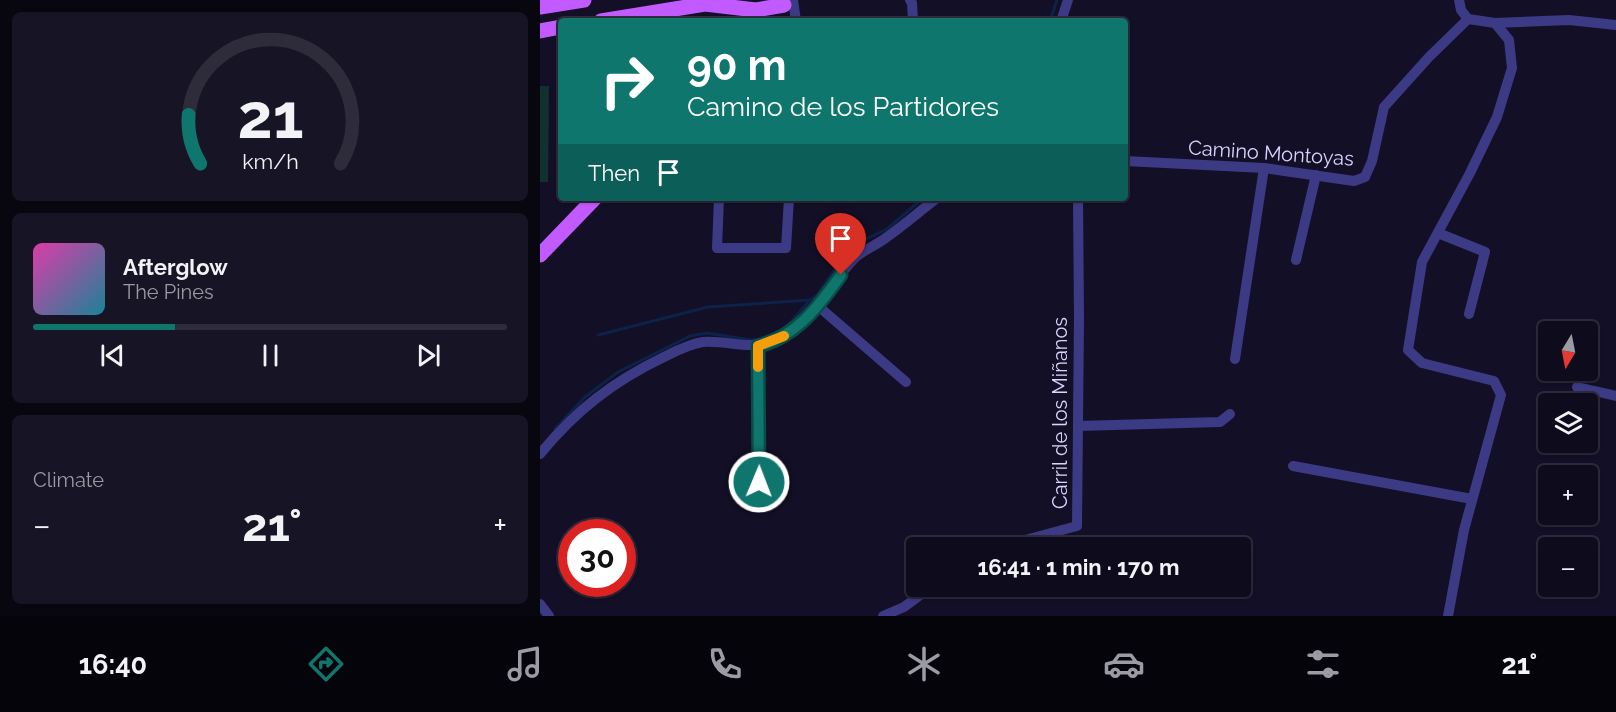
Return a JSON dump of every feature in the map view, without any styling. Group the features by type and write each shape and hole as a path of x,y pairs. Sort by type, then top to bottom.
{"main road":[{"path":"540,7 584,0"},
{"path":"640,15 657,6 693,0"},
{"path":"620,18 698,5 720,5 756,10 789,2"},
{"path":"771,18 789,2"},
{"path":"720,5 731,18"},
{"path":"540,31 558,28"},
{"path":"540,255 593,201"}],"street":[{"path":"910,0 913,18"},
{"path":"1061,18 1068,0"},
{"path":"1459,0 1461,10 1468,19 1495,23 1569,20 1616,26"},
{"path":"789,2 795,18"},
{"name":"Camino Montoyas","path":"1128,161 1264,168 1354,181 1365,177 1372,161 1384,107 1429,57 1468,19"},
{"path":"1448,616 1464,530 1501,395 1494,381 1422,363 1408,350 1422,262 1497,117 1512,68 1509,40 1495,23"},
{"path":"1235,359 1264,168"},
{"path":"1296,260 1316,175"},
{"path":"719,201 717,248 786,248 789,201"},
{"path":"540,454 594,399 641,368 696,344 712,342 758,346 793,331 818,306 856,257 886,238 933,201"},
{"name":"Carril de los Miñanos","path":"1036,537 1077,526 1077,201"},
{"path":"1438,233 1485,252 1469,314"},
{"path":"818,306 906,382"},
{"path":"758,346 759,482"},
{"path":"1577,387 1616,396"},
{"path":"1078,426 1220,422 1230,414"},
{"path":"1293,466 1472,499"},
{"path":"883,616 904,607 918,597"},
{"path":"540,604 549,616"}],"green space":[{"path":"540,86 549,86 548,182 540,182"}],"waterway":[{"path":"1051,18 1057,0"},
{"path":"555,429 585,397 618,372 690,336 707,333 751,340 780,331 817,295 847,252 862,241 887,229 920,201"},
{"path":"598,335 708,307 810,300"}],"slow traffic":[{"path":"758,367 758,346 784,336"}],"route":[{"path":"759,482 758,346 768,344 793,331 818,306 841,275"}]}
